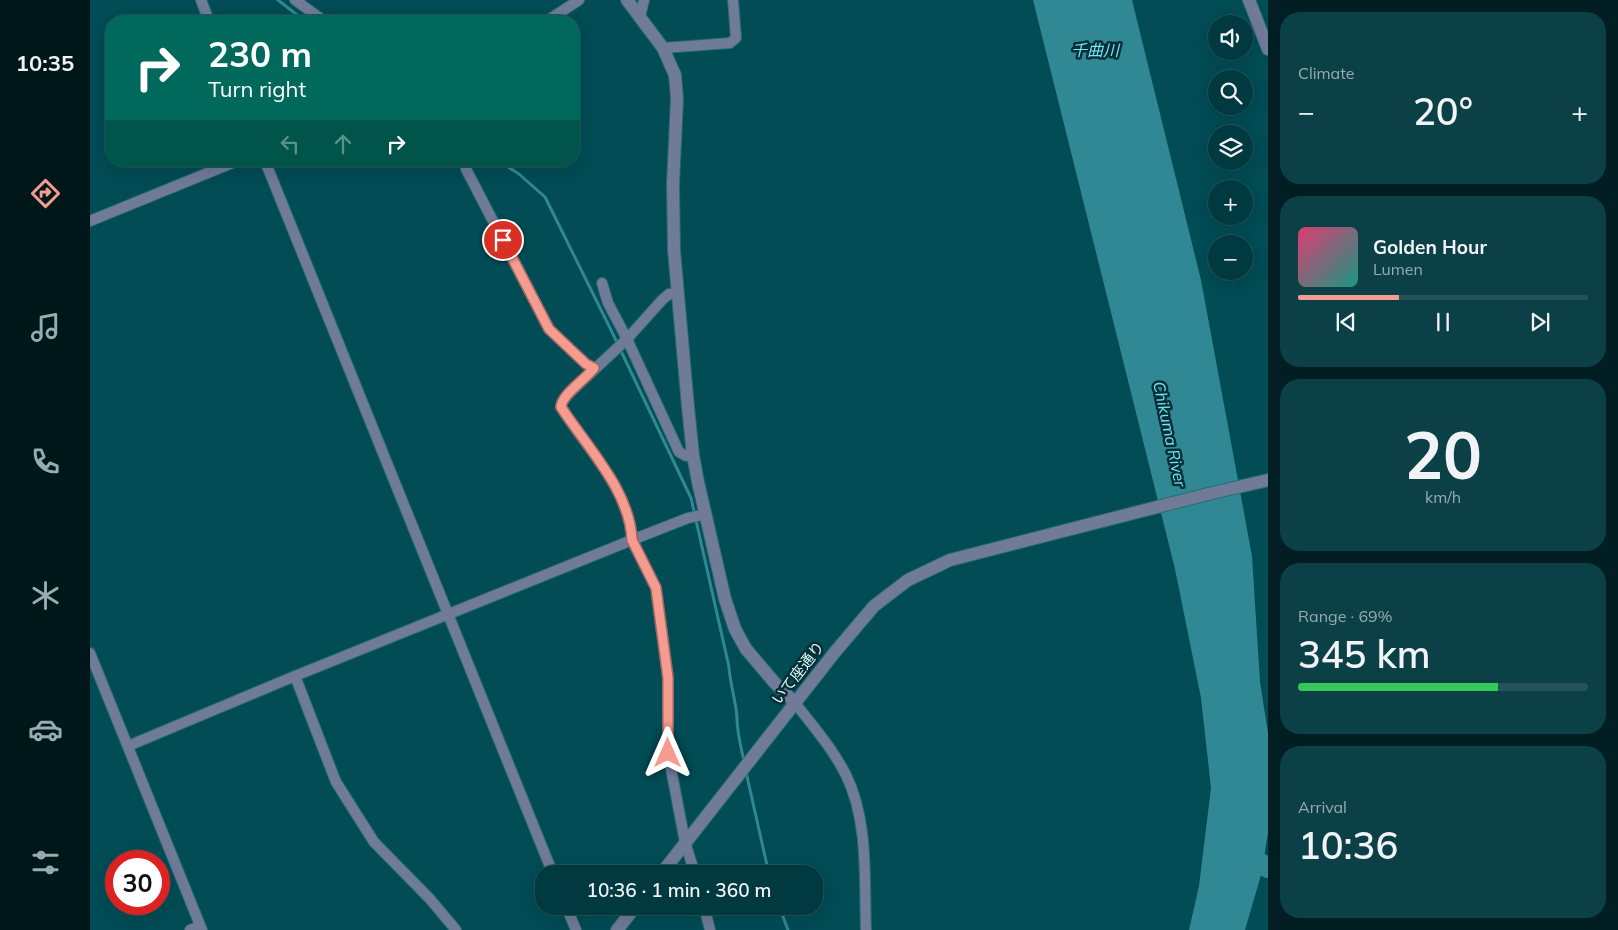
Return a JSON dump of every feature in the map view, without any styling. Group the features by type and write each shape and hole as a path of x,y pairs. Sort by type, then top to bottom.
{"street":[{"path":"201,0 207,15"},
{"path":"295,0 316,15"},
{"path":"556,15 578,0"},
{"path":"627,0 663,48 673,69 676,87 677,117 673,192 674,250 693,455 702,515 735,629 746,649 795,703 838,762 846,775 854,795 862,832 866,930"},
{"path":"640,17 644,0"},
{"path":"663,48 730,43 736,38 733,0"},
{"path":"1249,0 1268,49"},
{"path":"90,220 222,167"},
{"path":"267,167 549,865"},
{"path":"466,169 549,329 586,364 594,368"},
{"path":"602,283 622,344 680,452 686,456 693,455"},
{"path":"678,294 669,294 662,300 622,344 566,395 561,407 615,484 623,501 632,531 632,540 656,588 668,678 668,753 685,842 691,865"},
{"name":"いて座通り","path":"668,865 835,652 874,606 908,580 950,560 1263,481"},
{"path":"128,746 448,614 688,518 702,515"},
{"path":"90,653 201,928 190,930"},
{"path":"295,676 336,782 341,790 374,842 430,899 456,930"},
{"path":"570,915 576,930"},
{"path":"617,930 629,915"},
{"path":"706,915 710,930"}],"water":[{"name":"千曲川","path":"1033,0 1132,0 1201,280 1252,556 1260,682 1268,733 1268,833 1261,875 1245,930 1189,930 1199,886 1211,788 1201,698 1175,569"}],"waterway":[{"path":"278,0 297,15"},
{"path":"508,167 545,197 691,498 729,667 738,735 744,761"},
{"path":"746,772 767,865"},
{"path":"1240,850 1268,868"},
{"path":"782,915 788,930"}],"route":[{"path":"503,240 549,329 586,364 594,368 587,377 566,395 561,407 615,484 623,501 632,531 632,540 656,588 668,678 668,753"}],"water label":[{"name":"Chikuma River","path":"1170,434"}]}
